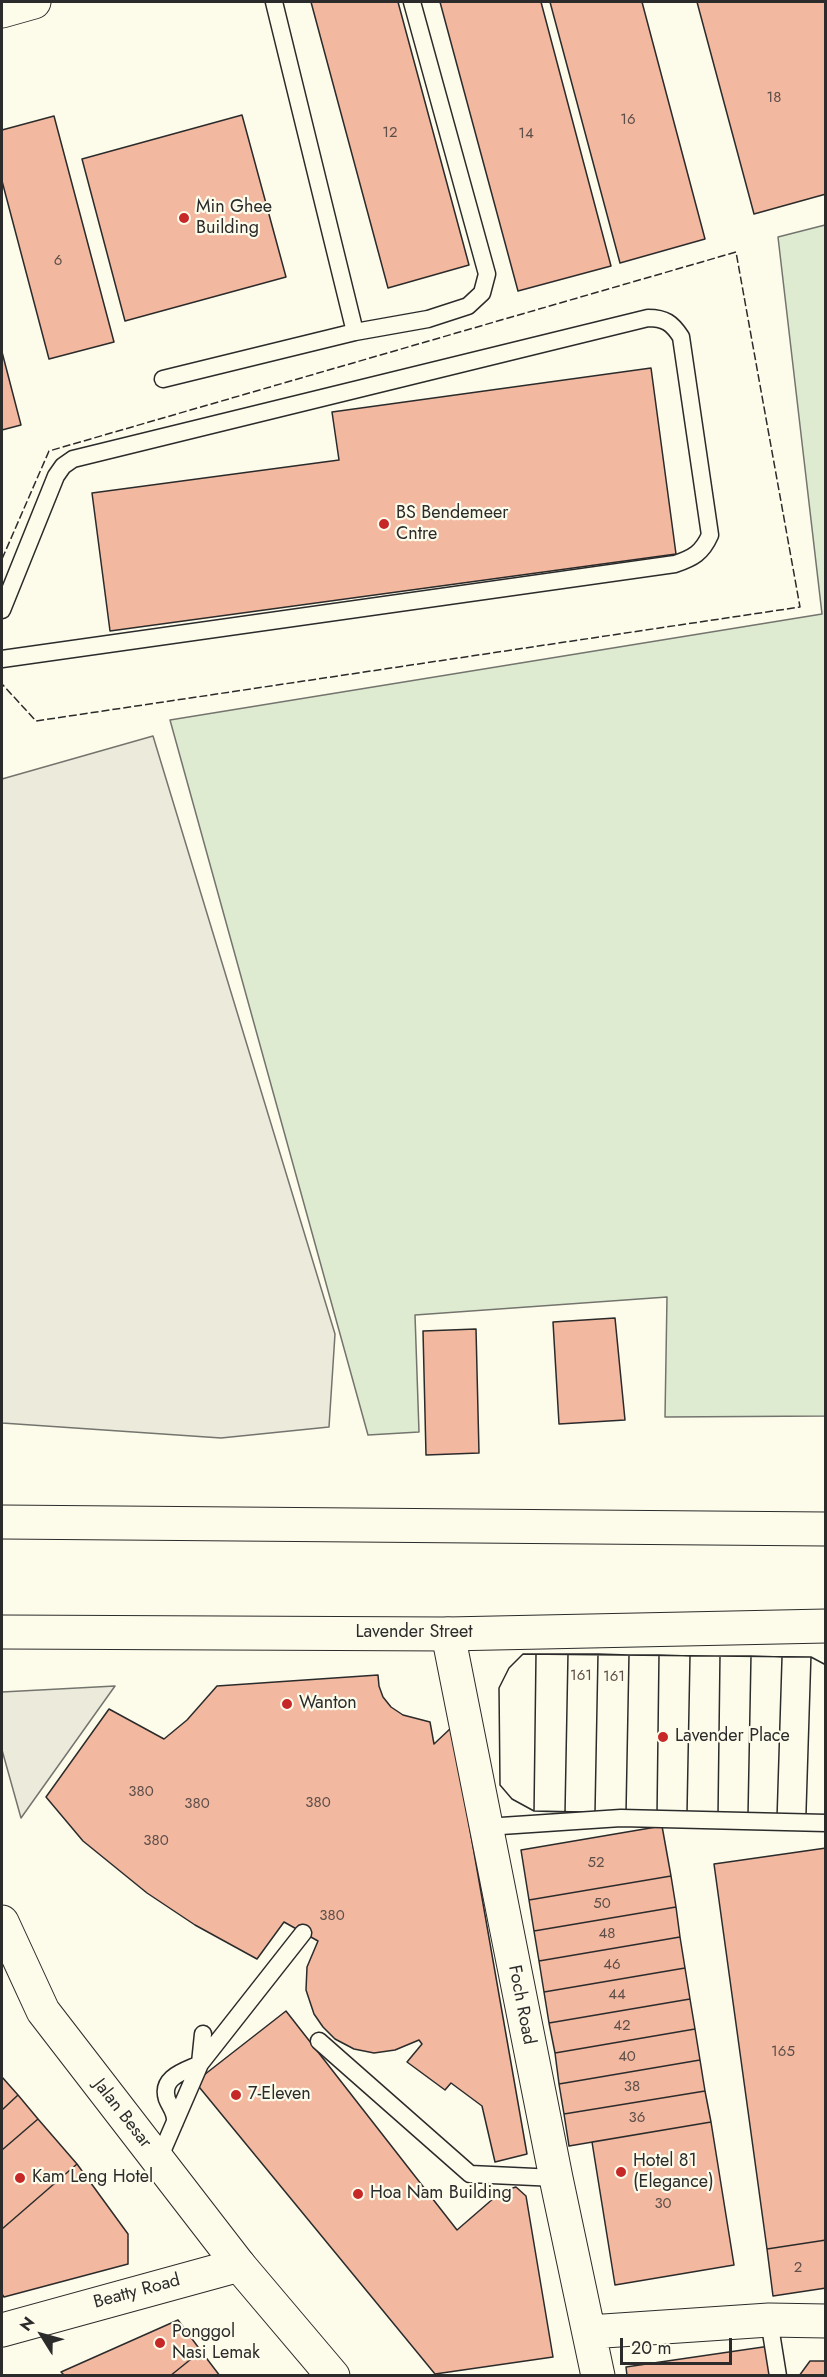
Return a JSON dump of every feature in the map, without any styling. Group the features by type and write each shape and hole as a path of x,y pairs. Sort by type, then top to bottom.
{"main road":[{"path":"2,11 34,2"},
{"path":"2,1522 825,1529"},
{"name":"Lavender Street","path":"2,1632 448,1634 825,1626"},
{"name":"Foch Road","path":"448,1634 482,1839 598,2376"},
{"name":"Jalan Besar","path":"2,1922 43,2011 238,2265 333,2376"},
{"path":"2,1966 43,2011"},
{"name":"Beatty Road","path":"2,2330 238,2265"},
{"path":"589,2332 769,2320 825,2321"}],"lane":[{"path":"274,2 355,332"},
{"path":"164,379 355,332 428,319 468,306 482,293 487,274 412,2"},
{"path":"2,610 56,476 63,466 73,459 648,318 662,318 673,326 681,337 710,535 705,547 693,559 675,564 2,659"},
{"path":"482,1839 621,1818 825,1823"},
{"path":"158,2161 200,2064 303,1933"},
{"path":"200,2064 203,2034"},
{"path":"319,2041 470,2174 556,2178"},
{"path":"769,2320 778,2376"}],"green space":[{"path":"825,225 825,1416 665,1417 667,1297 415,1315 419,1432 368,1435 170,720 822,614 778,237"}],"shaded area":[{"path":"153,736 335,1334 329,1427 221,1438 2,1423 2,779"},
{"path":"115,1686 21,1818 2,1750 2,1692"}],"building":[{"path":"311,2 398,2 469,265 388,288"},
{"path":"440,2 541,2 611,266 518,291"},
{"path":"550,2 642,2 705,239 620,263"},
{"path":"697,2 826,2 826,194 754,214"},
{"name":"Min Ghee Building","path":"242,115 286,277 125,321 82,159"},
{"path":"54,116 114,342 49,359 2,181 2,130"},
{"path":"2,352 21,425 2,430"},
{"name":"BS Bendemeer Cntre","path":"651,368 676,554 110,631 92,493 339,460 332,412"},
{"path":"615,1318 625,1420 559,1424 553,1322"},
{"path":"476,1329 479,1453 426,1455 423,1331"},
{"path":"523,1654 536,1654 534,1811 512,1799 500,1785 499,1688 509,1668"},
{"name":"Lavender Place","path":"523,1654 811,1657 826,1665 826,1817 534,1811 512,1799 500,1785 499,1688 509,1668"},
{"path":"536,1654 568,1654 565,1812 534,1811"},
{"path":"568,1654 598,1654 595,1812 565,1812"},
{"path":"598,1654 629,1655 626,1813 595,1812"},
{"path":"629,1655 659,1655 657,1813 626,1813"},
{"path":"659,1655 690,1656 687,1813 657,1813"},
{"path":"690,1656 720,1656 718,1814 687,1813"},
{"path":"720,1656 751,1656 748,1814 718,1814"},
{"path":"751,1656 782,1657 777,1816 748,1814"},
{"path":"782,1657 811,1657 806,1816 777,1816"},
{"path":"811,1657 826,1665 826,1817 806,1816"},
{"path":"378,1675 383,1697 391,1707 403,1715 430,1722 434,1744 452,1727 527,2154 495,2162 482,2106 451,2083 445,2090 407,2062 422,2044 419,2040 395,2050 374,2053 354,2049 335,2039 323,2027 314,2014 306,1990 307,1967 318,1941 284,1922 257,1959 195,1925 147,1893 83,1841 46,1797 109,1709 164,1739 187,1720 217,1686"},
{"path":"662,1826 671,1876 529,1900 521,1850"},
{"path":"826,1848 826,2240 767,2249 714,1864"},
{"path":"671,1876 676,1907 534,1931 529,1900"},
{"path":"676,1907 680,1937 539,1961 534,1931"},
{"path":"680,1937 685,1968 544,1992 539,1961"},
{"path":"685,1968 690,1999 549,2023 544,1992"},
{"path":"690,1999 695,2029 555,2053 549,2023"},
{"name":"Hoa Nam Building","path":"286,2011 457,2230 502,2191 516,2187 526,2196 553,2357 435,2374 195,2082"},
{"path":"695,2029 700,2060 559,2084 555,2053"},
{"path":"700,2060 705,2091 564,2114 559,2084"},
{"path":"2,2077 18,2095 2,2110"},
{"path":"705,2091 711,2122 569,2146 564,2114"},
{"path":"18,2095 38,2119 2,2150 2,2110"},
{"path":"38,2119 77,2164 2,2229 2,2150"},
{"path":"711,2122 734,2265 615,2285 592,2142"},
{"path":"77,2164 128,2234 128,2264 4,2297 2,2294 2,2229"},
{"path":"826,2240 826,2288 773,2296 767,2249"},
{"path":"178,2320 201,2351 170,2376 65,2376 61,2372"},
{"path":"770,2346 774,2376 627,2376 626,2367"},
{"path":"201,2351 220,2376 170,2376"},
{"path":"810,2361 826,2361 826,2376 799,2376"}],"fence":[{"path":"2,559 49,451 736,252 800,607 36,721 2,684"}],"place":[{"name":"Min Ghee Building","path":"184,218"},
{"name":"BS Bendemeer Cntre","path":"384,524"},
{"name":"Wanton","path":"287,1704"},
{"name":"Lavender Place","path":"663,1737"},
{"name":"7-Eleven","path":"236,2095"},
{"name":"Hotel 81 (Elegance)","path":"621,2172"},
{"name":"Kam Leng Hotel","path":"20,2178"},
{"name":"Hoa Nam Building","path":"358,2194"},
{"name":"Ponggol Nasi Lemak","path":"160,2343"}]}
